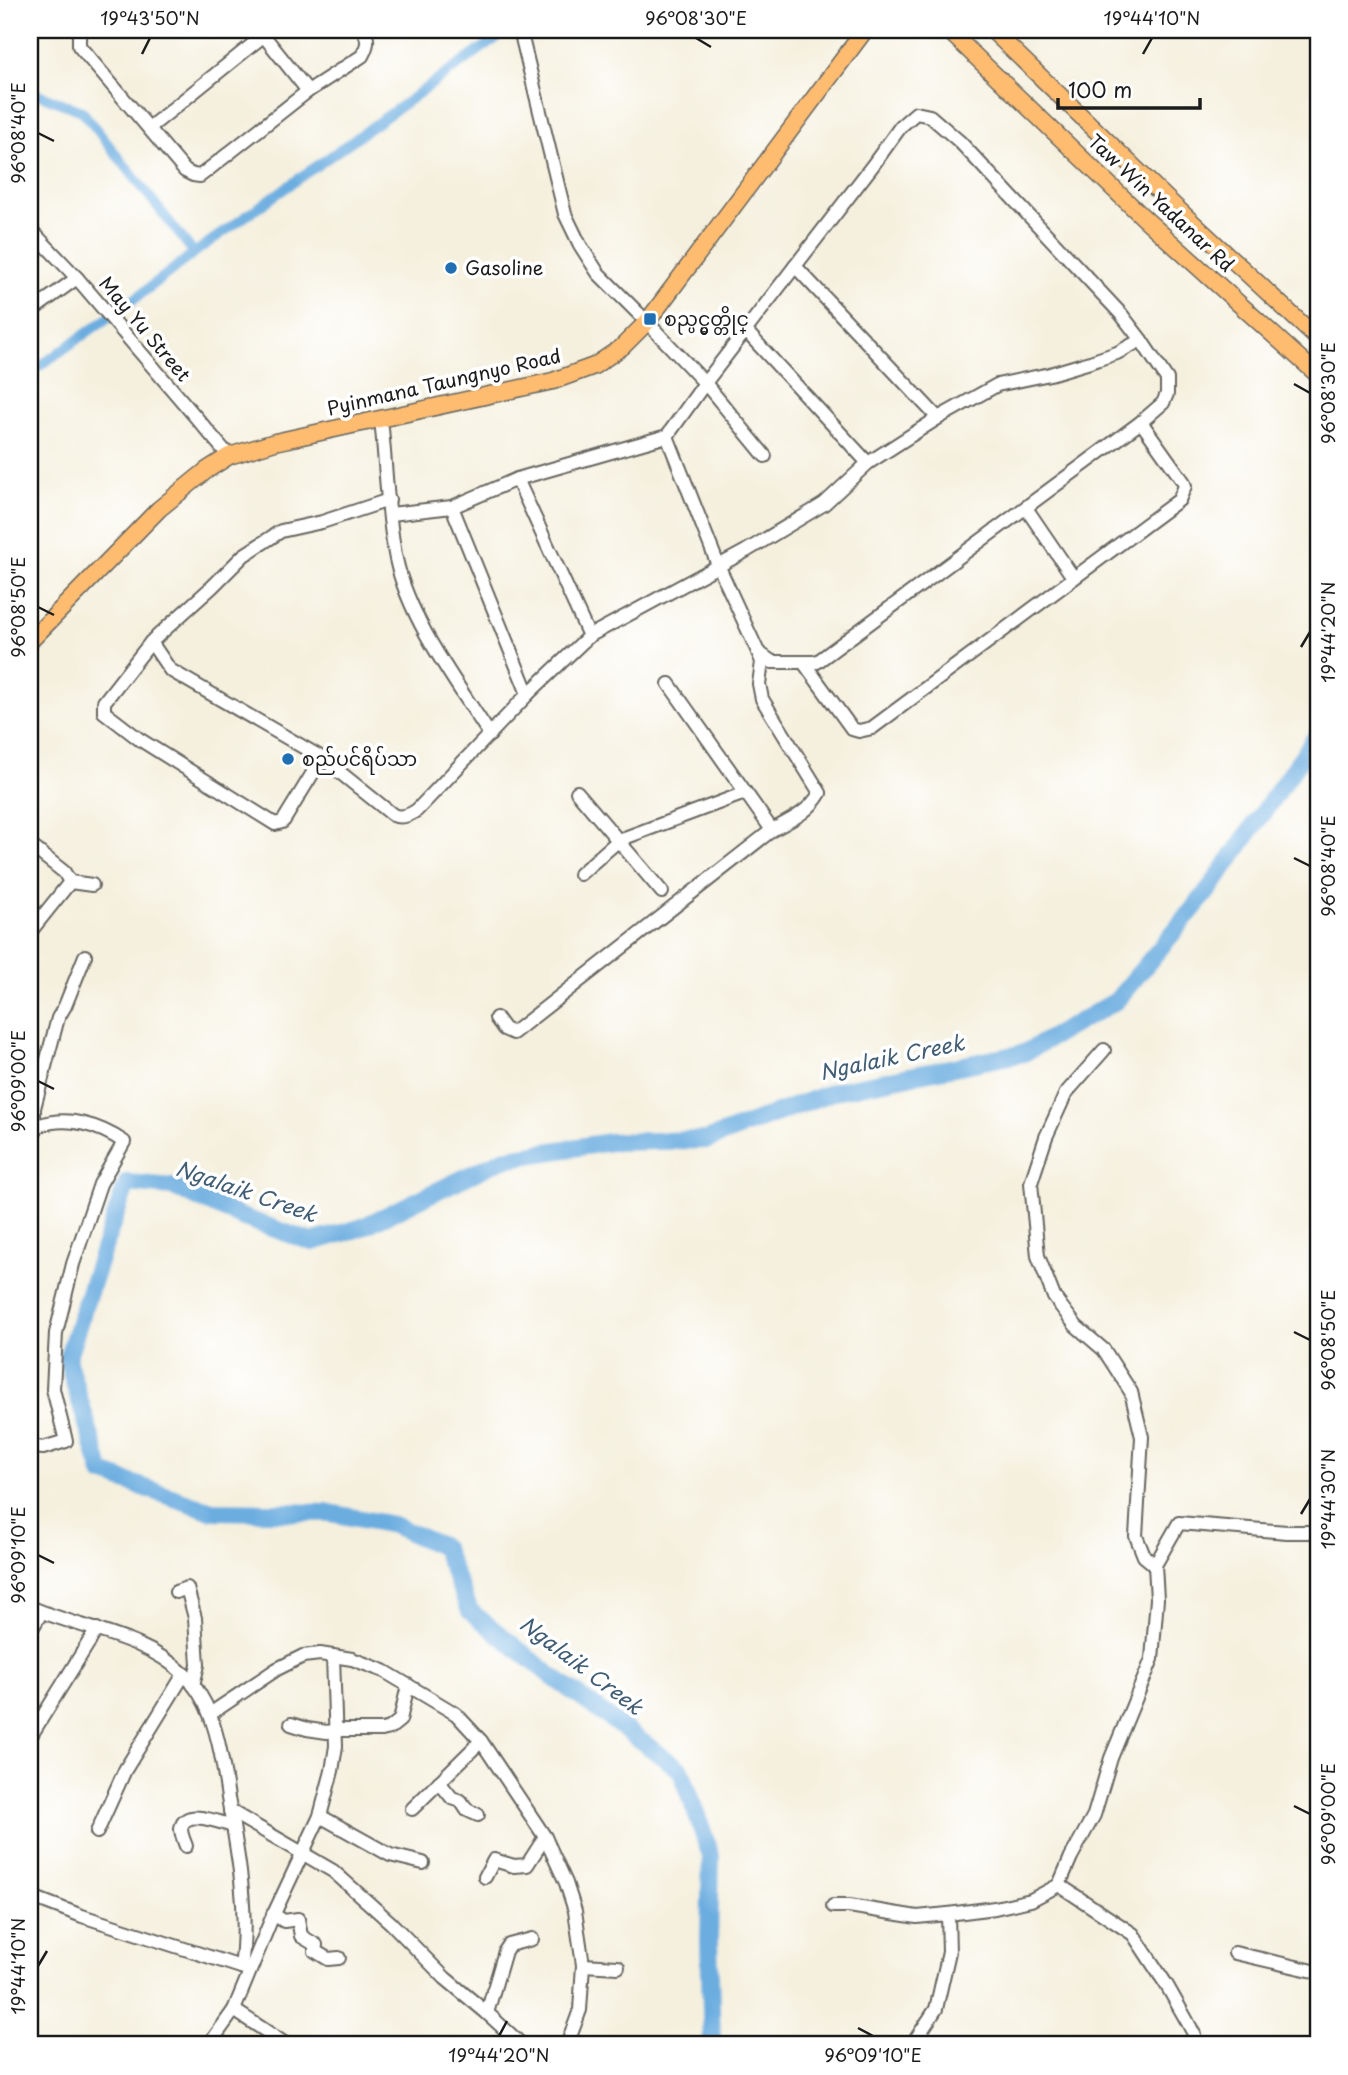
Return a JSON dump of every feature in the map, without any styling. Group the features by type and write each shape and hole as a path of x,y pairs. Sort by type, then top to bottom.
{"main road":[{"name":"Pyinmana Taungnyo Road","path":"30,641 159,509 207,470 229,456 275,442 553,381 594,366 622,347 647,322 865,30"},
{"name":"Taw Win Yadanar Rd","path":"948,30 1144,218 1318,375"},
{"name":"Taw Win Yadanar Rd","path":"992,30 1167,199 1318,339"}],"street":[{"path":"83,30 79,36 79,46 185,171 200,176 308,91 362,56 368,39 363,30"},
{"path":"520,30 565,214 580,245 598,273 705,383 765,456"},
{"path":"149,128 261,33 308,91"},
{"path":"391,514 452,507 517,479 667,436 901,126 916,113 930,116 970,152 1121,314 1167,379 1167,394 1163,403 1141,422 817,662 772,662 758,652"},
{"name":"May Yu Street","path":"30,229 77,278 229,456"},
{"path":"795,265 938,418"},
{"path":"30,312 77,278"},
{"path":"745,330 868,463"},
{"path":"151,642 170,670 322,758 393,815 405,816 417,810 528,694 589,636 746,551 824,504 868,463 938,418 997,385 1080,365 1117,353 1141,340"},
{"path":"381,419 396,559 409,600 436,650 490,735"},
{"path":"804,663 852,729 865,731 872,728 1178,500 1184,492 1183,481 1141,422"},
{"path":"496,1018 505,1029 513,1033 772,830 796,818 814,803 820,793 762,699 759,684 762,662 667,436"},
{"path":"517,479 589,636"},
{"path":"322,758 284,820 275,824 139,739 104,712 103,705 151,642 244,555 281,531 322,522 389,500"},
{"path":"452,507 528,694"},
{"path":"1026,508 1073,577"},
{"path":"668,684 772,830"},
{"path":"577,792 662,892"},
{"path":"580,874 618,841 745,793"},
{"path":"30,845 64,872 70,882"},
{"path":"70,882 92,885"},
{"path":"30,932 70,882"},
{"path":"38,1126 34,1119 34,1108 58,1018 85,956"},
{"path":"1104,1050 1066,1093 1046,1136 1031,1183 1038,1256 1054,1297 1076,1326 1104,1350 1131,1392 1142,1437 1136,1536 1144,1556 1156,1565"},
{"path":"30,1141 38,1126 50,1121 80,1122 108,1131 124,1142 100,1184 73,1264 56,1333 53,1389 66,1441 43,1448 30,1446"},
{"path":"833,1906 917,1917 995,1908 1031,1900 1059,1885 1094,1815 1111,1758 1152,1659 1157,1599 1156,1565 1179,1523 1287,1532 1315,1532 1318,1527"},
{"path":"176,1592 187,1588 193,1606 198,1665 193,1685"},
{"path":"30,1632 36,1610 70,1623 97,1629 130,1641 163,1659 184,1674 193,1685 210,1714 233,1826 244,1923 246,1969"},
{"path":"30,1738 97,1629"},
{"path":"210,1714 266,1676 303,1656 320,1654 367,1663 456,1714 481,1741 545,1837 566,1883 575,1911 583,1965 580,2010 567,2045"},
{"path":"209,2045 234,2010 246,1969 320,1815 332,1771 337,1730 333,1656"},
{"path":"97,1832 125,1770 184,1674"},
{"path":"291,1724 318,1731 390,1728 400,1720 408,1685"},
{"path":"412,1809 481,1741"},
{"path":"439,1782 453,1798 461,1801 467,1810 478,1815"},
{"path":"230,1811 333,1871 352,1886 445,1978 522,2045"},
{"path":"320,1815 390,1855 424,1863"},
{"path":"186,1846 181,1830 183,1823 190,1818 201,1817 233,1826"},
{"path":"485,1877 494,1860 514,1866 527,1865 545,1837"},
{"path":"1059,1885 1133,1934 1166,1984 1194,2034 1192,2045"},
{"path":"30,1895 82,1916 246,1969"},
{"path":"273,1914 284,1920 298,1919 301,1936 316,1945 315,1951 328,1959 338,1958"},
{"path":"912,2045 936,2009 950,1952 948,1914"},
{"path":"487,2013 505,1951 509,1945 532,1939"},
{"path":"1235,1953 1318,1972"},
{"path":"583,1965 618,1967"},
{"path":"234,2010 287,2045"}],"waterway":[{"path":"30,373 508,30"},
{"path":"30,91 82,111 194,253"},
{"name":"Ngalaik Creek","path":"712,2045 709,1940 711,1856 681,1770 554,1678 470,1611 443,1547 393,1525 330,1513 212,1511 102,1473 67,1359 127,1183 173,1187 241,1217 312,1242 360,1228 503,1159 610,1142 707,1140 835,1091 1024,1053 1116,1001 1208,891 1318,734"}],"place":[{"name":"Gasoline","path":"451,268"},
{"name":"စည္ပင္မွတ္တိုင္","path":"650,319"},
{"name":"စည်ပင်ရိပ်သာ","path":"288,759"}]}
